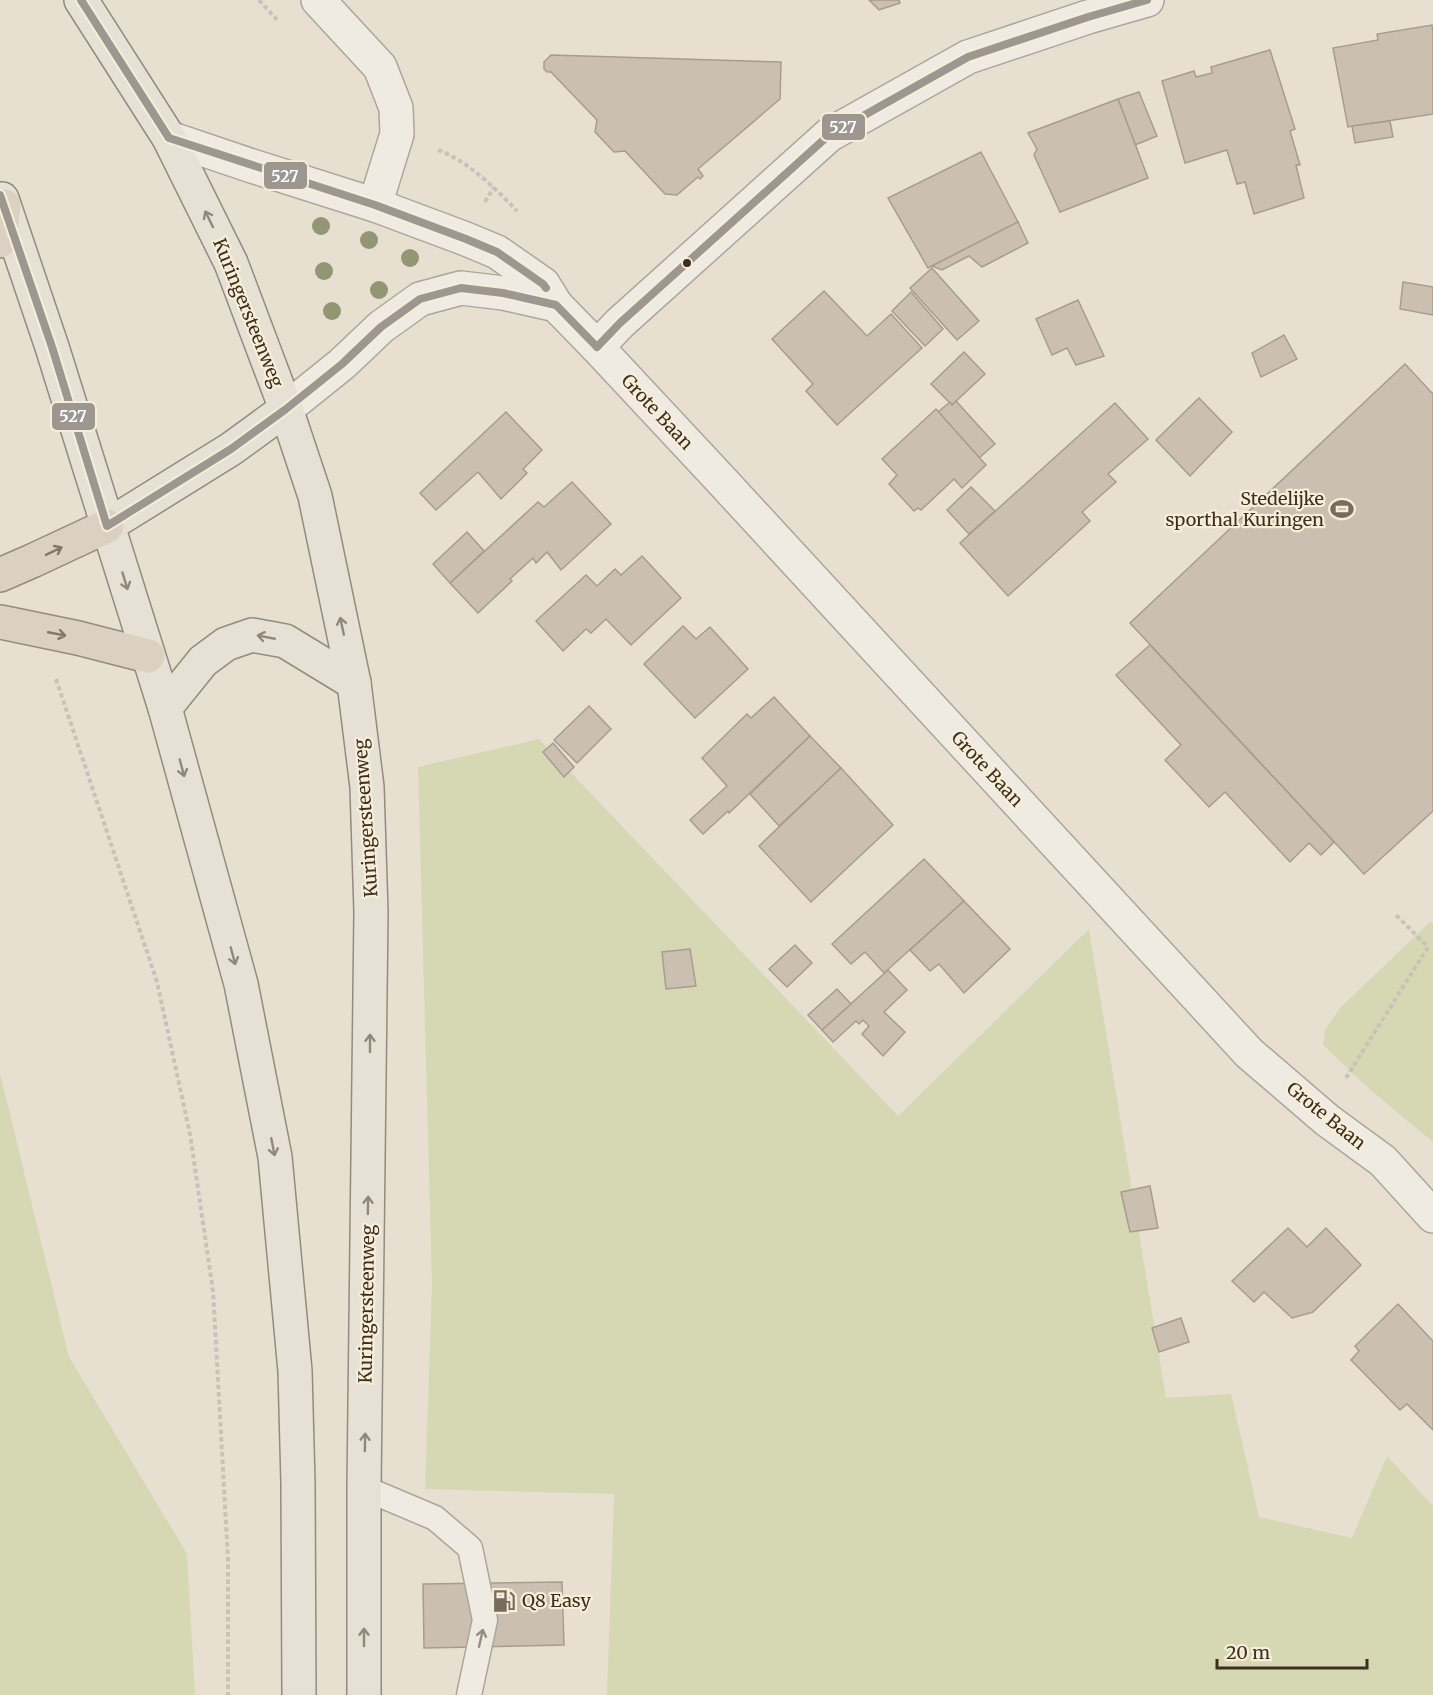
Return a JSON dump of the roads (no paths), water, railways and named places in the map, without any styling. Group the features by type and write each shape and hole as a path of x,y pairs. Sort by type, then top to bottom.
{"highway":[{"path":"0,241 2,200"},
{"path":"0,575 107,525"},
{"path":"0,622 78,638 148,656"}],"main road":[{"name":"Kuringersteenweg","path":"81,0 169,138 231,263 286,409 315,496 354,683 367,787 371,912 364,1488 364,1695"},
{"path":"2,200 52,347 165,708 241,984 275,1157 295,1371 299,1695"},
{"path":"107,525 231,448 286,409"},
{"path":"165,708 203,661 226,644 252,634 285,641 354,683"}],"street":[{"path":"318,0 380,67 396,108 397,134 375,205"},
{"path":"597,347 620,323 829,135 968,57 1085,8 1148,0"},
{"name":"Grote Baan","path":"169,138 375,205 497,252 543,284 556,306 597,347 1249,1053 1327,1120 1383,1161 1433,1215"},
{"path":"286,409 342,364 381,327 420,299 461,288 503,293 556,306"}],"lane":[{"path":"364,1488 435,1518 470,1548 485,1620 469,1695"}],"place":[{"name":"Stedelijke sporthal Kuringen","path":"1342,509"},
{"name":"Q8 Easy","path":"504,1601"}]}
